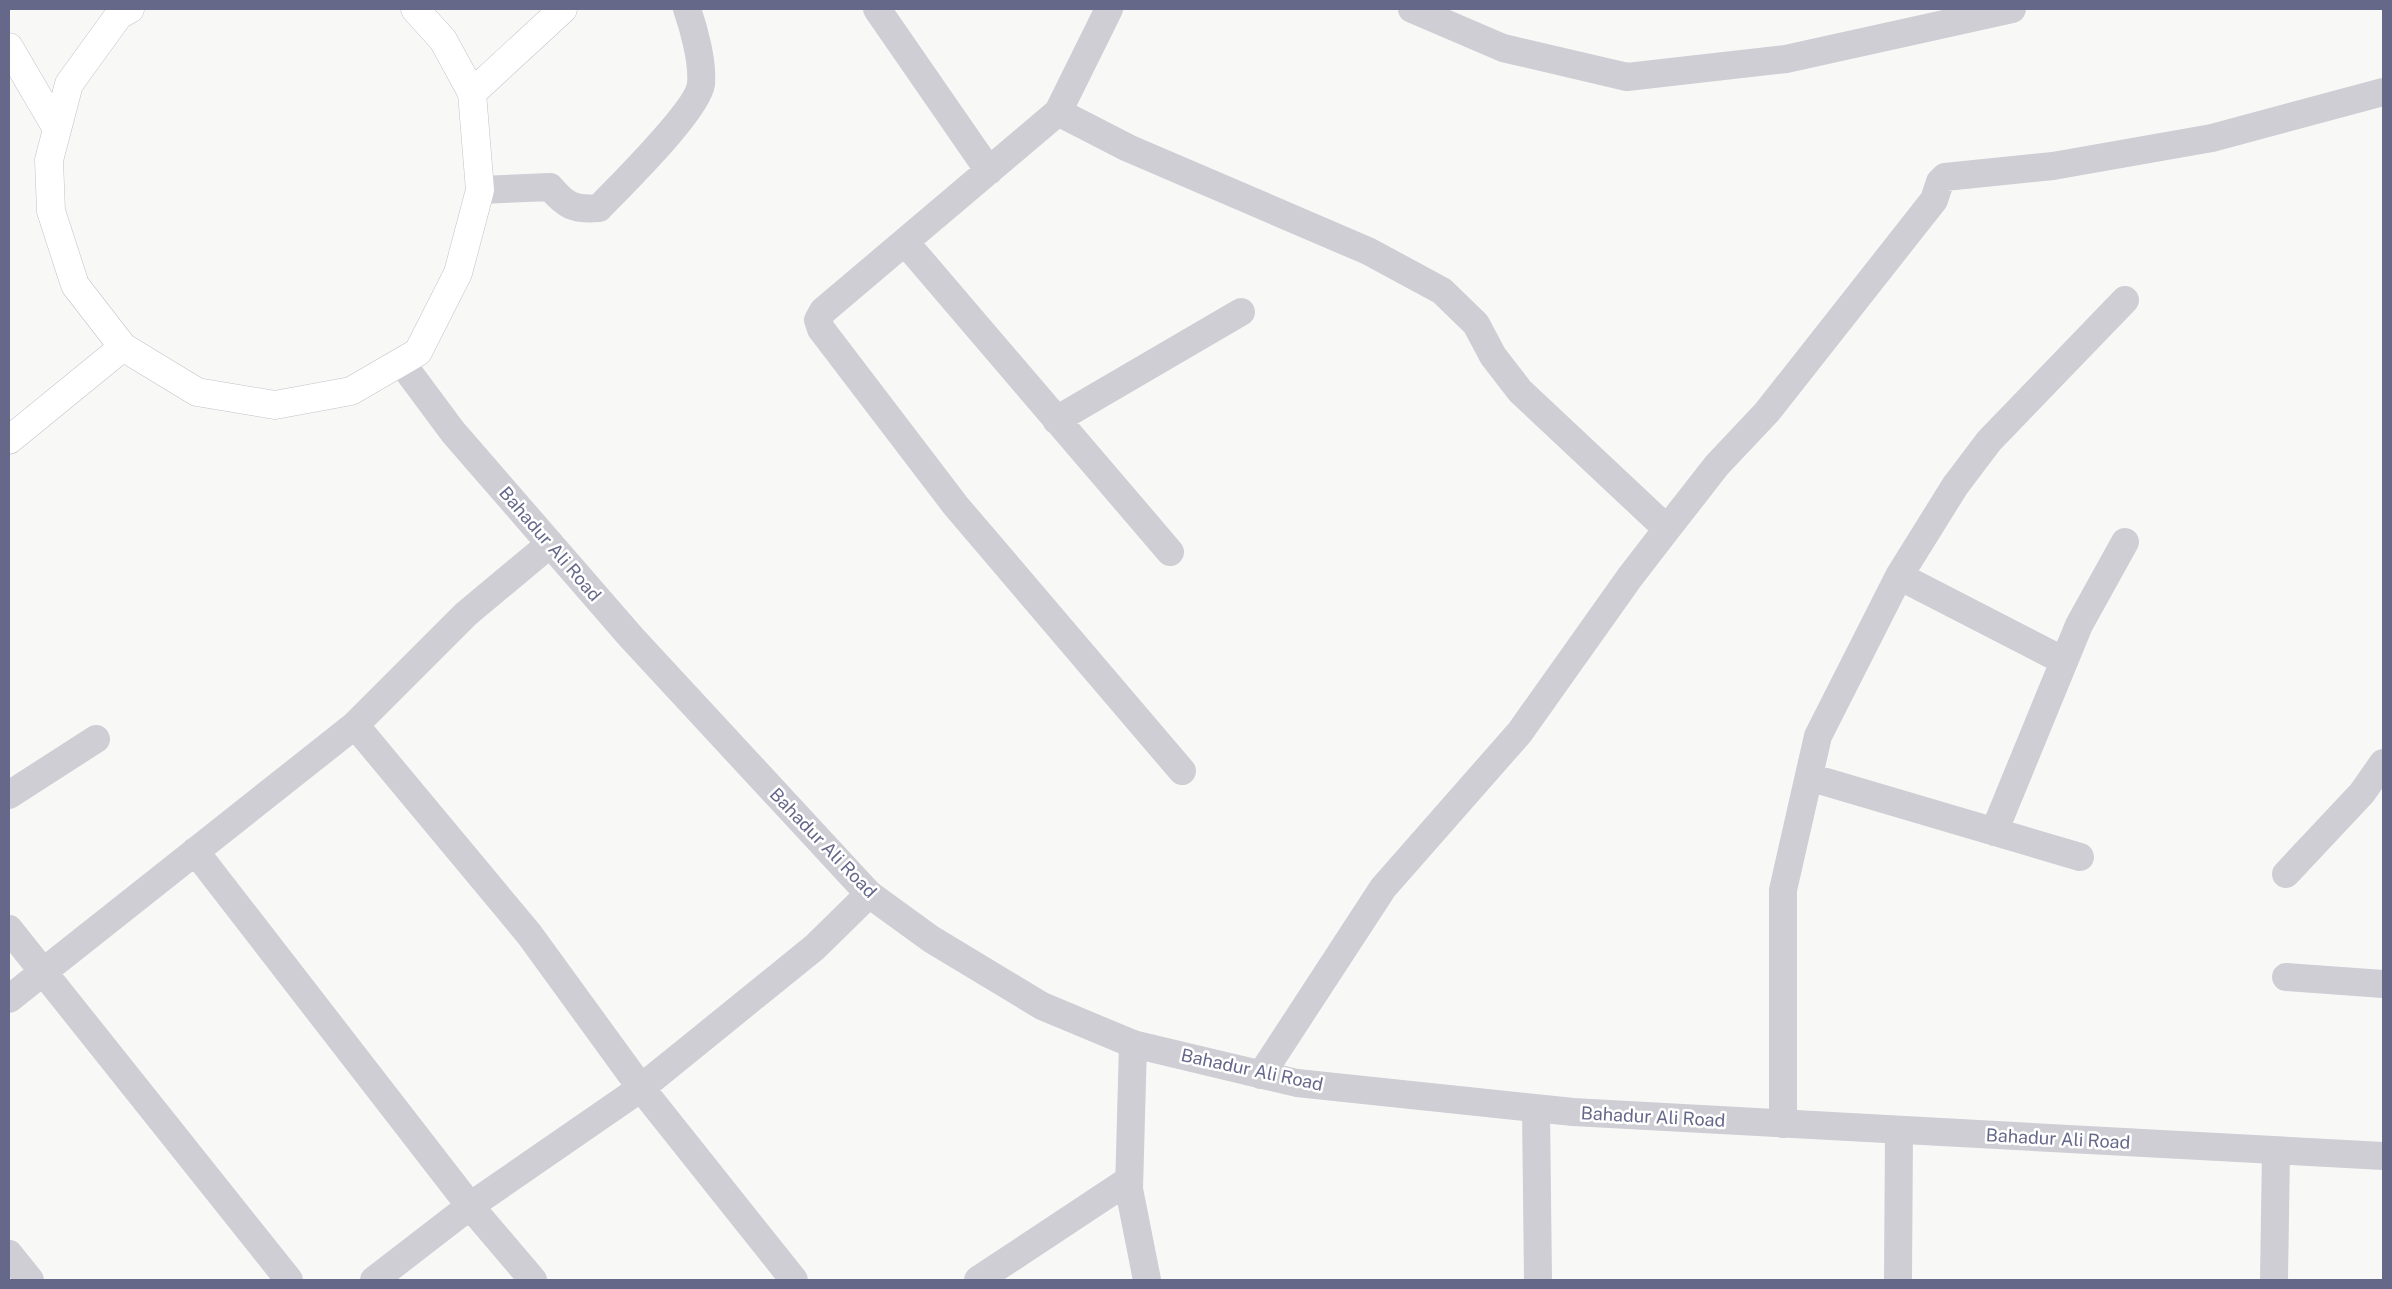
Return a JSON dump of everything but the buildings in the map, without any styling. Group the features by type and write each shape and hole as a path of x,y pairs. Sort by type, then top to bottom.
{"main road":[{"path":"130,9 119,15 69,84 48,160 51,211 75,285 123,347 197,392 275,405 351,391 418,352 458,272 480,190 472,93 443,40 422,11"},
{"path":"472,93 563,9"},
{"path":"9,47 57,129"},
{"path":"9,440 123,347"}],"street":[{"path":"480,190 550,186 563,201 580,210 599,208 664,140 694,101 701,85 694,30 686,9"},
{"path":"877,9 989,171"},
{"path":"1109,9 1058,112 823,311 818,320 821,330 956,506 1182,771"},
{"path":"1412,9 1503,48 1627,77 1786,59 2012,9"},
{"path":"1261,1075 1382,888 1520,732 1630,577 1717,465 1767,412 1826,339 1934,200 1940,182 1945,177 2053,166 2212,138 2383,92"},
{"path":"1058,112 1128,148 1368,251 1442,291 1476,324 1493,356 1520,391 1667,529"},
{"path":"905,242 1170,552"},
{"path":"1783,1124 1783,890 1818,736 1899,576 1955,486 1989,441 2125,300"},
{"path":"1056,420 1241,312"},
{"name":"Bahadur Ali Road","path":"400,362 453,432 631,638 869,894 931,939 1042,1006 1133,1044 1297,1083 1536,1109 2383,1156"},
{"path":"1994,832 2079,625 2125,542"},
{"path":"9,999 355,725 466,614 550,544"},
{"path":"1899,576 2064,661"},
{"path":"355,725 529,934 641,1088 794,1280"},
{"path":"9,795 96,739"},
{"path":"2286,874 2372,794 2383,763"},
{"path":"1809,777 2080,856"},
{"path":"195,851 470,1206 532,1280"},
{"path":"374,1280 470,1206 641,1088 814,946 869,894"},
{"path":"9,929 289,1280"},
{"path":"2286,977 2383,984"},
{"path":"1133,1044 1129,1180 1147,1280"},
{"path":"1536,1109 1538,1280"},
{"path":"1898,1280 1899,1130"},
{"path":"2274,1280 2276,1151"},
{"path":"978,1280 1129,1180"},
{"path":"9,1254 30,1280"}]}
